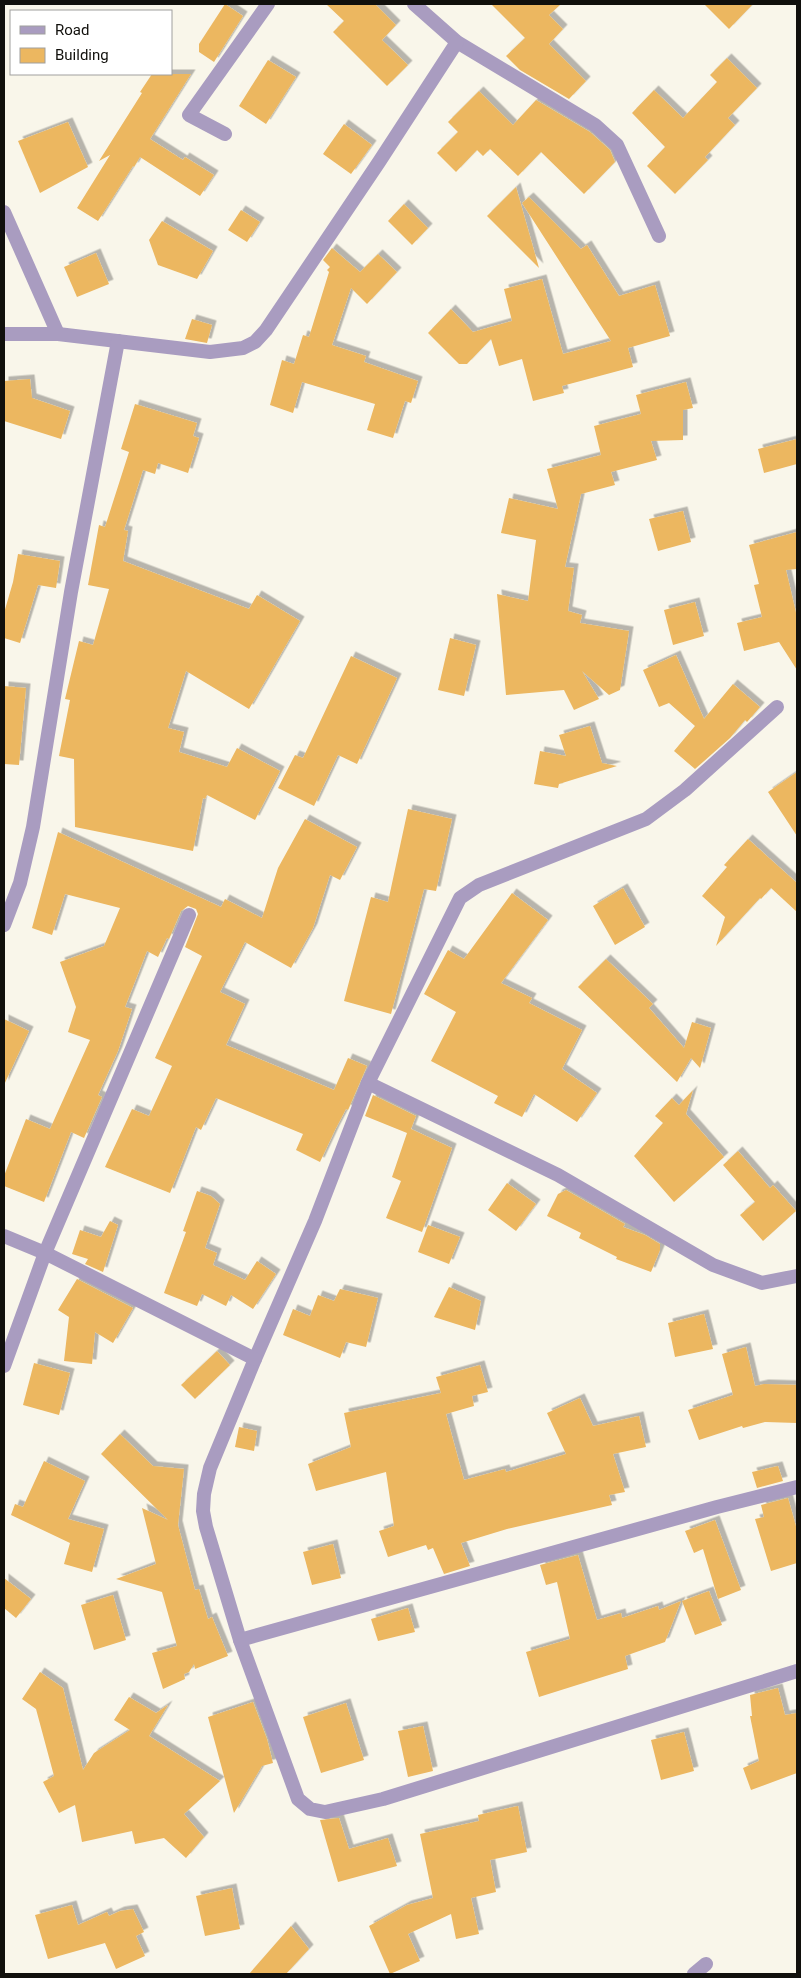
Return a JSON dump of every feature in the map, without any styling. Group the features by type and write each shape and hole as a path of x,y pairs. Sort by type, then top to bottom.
{"street":[{"path":"225,134 189,115 268,4"},
{"path":"414,4 457,42 595,125 617,146 659,236"},
{"path":"4,334 58,334 210,352 226,352 243,348 255,342 266,330 457,42"},
{"path":"4,212 58,334"},
{"path":"4,925 20,883 33,828 71,592 118,341"},
{"path":"777,707 685,790 646,819 480,885 460,898 368,1083 316,1221 255,1359 210,1468 204,1494 203,1510 206,1527 240,1640 298,1799 310,1809 325,1812 383,1799 797,1671"},
{"path":"4,1366 45,1253 189,915"},
{"path":"368,1083 558,1176 713,1265 762,1283 797,1276"},
{"path":"4,1236 45,1253 255,1359"},
{"path":"240,1640 797,1487"},
{"path":"694,1974 706,1964"}],"building":[{"path":"225,4 243,16 214,62 199,52 199,44"},
{"path":"326,4 375,4 396,25 382,40 408,65 387,86 333,32 344,21"},
{"path":"491,4 561,4 549,15 563,29 549,44 586,81 569,99 520,70 506,56 525,38"},
{"path":"704,4 753,4 729,29"},
{"path":"727,58 757,88 728,118 735,125 705,157 708,160 675,194 647,166 665,147 632,113 654,90 683,118 717,82 710,75"},
{"path":"268,60 296,77 266,124 239,106"},
{"path":"191,74 150,139 183,160 185,157 214,175 200,196 140,157 98,221 77,208 110,155 99,161 142,93 140,92 151,75"},
{"path":"479,91 513,125 536,100 590,132 610,150 615,162 584,194 541,152 518,176 490,149 483,156 477,150 456,172 437,153 458,132 448,122"},
{"path":"68,122 88,167 40,193 18,141"},
{"path":"344,124 372,145 351,174 323,154"},
{"path":"516,187 539,268 487,216"},
{"path":"529,197 581,249 587,245 619,296 655,285 670,336 628,348 633,367 562,386 564,393 533,401 522,359 499,366 491,339 467,364 459,364 428,333 451,309 473,332 512,321 504,289 542,279 563,354 611,341 522,203"},
{"path":"404,204 428,228 412,245 388,221"},
{"path":"241,210 260,222 247,242 228,230"},
{"path":"162,221 213,251 197,279 158,265 149,240"},
{"path":"332,248 360,272 378,254 397,272 367,304 351,288 332,345 366,356 364,362 418,381 411,403 405,401 393,438 367,430 375,404 302,382 293,413 270,405 282,360 294,364 303,335 309,337 329,272 327,270 330,267 323,260"},
{"path":"96,253 109,284 77,297 64,267"},
{"path":"192,319 212,325 207,343 185,339"},
{"path":"30,379 32,398 70,411 61,439 4,421 4,381"},
{"path":"686,382 693,408 683,410 683,440 651,441 657,460 611,472 615,485 581,494 565,567 574,568 568,611 582,615 580,623 629,631 620,690 609,695 582,671 599,699 574,710 564,690 506,695 497,594 528,601 536,540 501,533 509,498 558,509 547,469 601,455 594,426 641,414 636,395"},
{"path":"135,404 197,423 193,436 199,438 188,473 158,463 155,474 143,470 124,530 128,531 123,561 249,609 257,595 300,621 249,709 186,671 168,728 184,732 179,752 227,767 237,748 280,771 255,820 207,795 205,799 203,798 193,851 75,827 74,759 59,756 70,700 65,699 79,641 93,645 109,589 88,585 99,525 105,527 129,452 121,449"},
{"path":"797,439 797,464 764,473 758,449"},
{"path":"683,511 691,542 658,551 649,519"},
{"path":"797,532 797,569 786,570 797,617 797,670 779,642 744,651 737,623 762,617 754,585 759,584 749,545"},
{"path":"18,554 60,561 56,588 38,585 20,643 4,638 4,613 13,582"},
{"path":"695,602 704,636 673,645 664,610"},
{"path":"450,638 476,645 464,696 438,690"},
{"path":"676,655 704,719 733,684 760,707 747,722 745,720 730,738 695,769 674,751 695,726 669,703 659,707 643,670"},
{"path":"351,656 397,678 357,764 338,755 314,806 278,788 295,755 303,758"},
{"path":"4,686 26,688 19,765 4,764"},
{"path":"590,726 602,763 617,766 559,784 558,788 534,784 540,751 566,756 559,735"},
{"path":"797,772 797,836 768,792"},
{"path":"408,809 452,819 436,891 424,889 391,1014 344,1001 371,897 388,902"},
{"path":"305,819 357,847 340,880 330,875 313,928 291,968 245,942 220,992 245,1004 226,1045 334,1090 348,1058 367,1066 348,1110 346,1109 320,1162 296,1150 303,1134 216,1098 201,1130 196,1127 170,1193 105,1167 132,1109 149,1116 172,1066 155,1058 202,956 185,947 198,914 196,909 188,906 181,911 169,939 167,938 158,957 147,951 125,1007 132,1009 118,1051 98,1095 102,1097 84,1138 71,1132 44,1202 4,1186 4,1176 26,1119 50,1129 90,1040 68,1032 76,1007 60,962 104,946 120,908 65,894 52,935 32,928 58,832 221,907 225,899 262,918 278,868"},
{"path":"748,839 797,883 797,912 771,888 716,946 725,917 702,896 727,867 724,865"},
{"path":"623,888 645,927 615,945 593,906"},
{"path":"512,893 548,920 501,983 532,998 529,1003 582,1030 562,1069 597,1093 577,1122 534,1094 522,1117 494,1103 498,1096 431,1061 456,1012 424,994 448,950 464,959"},
{"path":"606,959 653,1004 649,1008 684,1048 692,1022 711,1028 700,1068 691,1058 677,1082 578,987"},
{"path":"4,1019 29,1031 4,1085"},
{"path":"693,1090 686,1114 724,1157 674,1202 634,1156 663,1123 655,1116 672,1098 679,1105"},
{"path":"373,1095 416,1116 411,1129 452,1148 422,1232 386,1218 401,1181 392,1177 407,1133 365,1116"},
{"path":"738,1151 770,1188 773,1185 796,1211 763,1241 740,1215 755,1202 723,1165"},
{"path":"507,1183 536,1204 516,1231 488,1210"},
{"path":"566,1190 625,1224 623,1227 645,1235 660,1244 660,1250 651,1272 616,1259 617,1257 579,1238 581,1233 547,1216 558,1194"},
{"path":"197,1191 211,1196 220,1204 205,1248 217,1253 213,1265 245,1280 257,1261 276,1274 253,1309 231,1295 226,1306 202,1294 197,1306 164,1293 186,1232 183,1231"},
{"path":"110,1221 118,1225 103,1272 85,1264 88,1259 72,1254 80,1230 101,1237"},
{"path":"428,1225 460,1237 449,1264 418,1252"},
{"path":"77,1279 133,1308 113,1343 95,1332 92,1364 64,1361 69,1317 58,1310"},
{"path":"449,1287 481,1301 475,1330 434,1317"},
{"path":"340,1289 378,1298 366,1347 346,1342 340,1358 283,1335 293,1309 310,1316 318,1295 334,1301"},
{"path":"704,1314 713,1349 675,1357 668,1323"},
{"path":"746,1347 755,1386 764,1384 797,1385 797,1423 765,1422 743,1428 742,1426 699,1440 688,1410 733,1395 722,1354"},
{"path":"217,1351 230,1365 195,1399 181,1385"},
{"path":"34,1363 70,1373 59,1415 23,1405"},
{"path":"480,1365 488,1392 472,1396 474,1406 446,1414 464,1480 505,1469 506,1472 566,1454 547,1413 580,1398 593,1426 639,1416 646,1447 613,1454 625,1492 609,1495 612,1505 507,1529 461,1543 470,1566 444,1574 433,1548 428,1550 426,1545 388,1557 379,1531 394,1526 386,1472 316,1491 308,1464 351,1447 344,1413 441,1393 436,1377"},
{"path":"239,1427 257,1431 254,1451 235,1447"},
{"path":"120,1434 153,1466 184,1469 178,1525 195,1590 199,1589 208,1619 212,1617 228,1656 195,1669 194,1664 189,1672 184,1674 185,1679 163,1689 152,1653 177,1646 162,1592 116,1579 156,1564 142,1508 168,1520 101,1454"},
{"path":"44,1461 85,1481 68,1519 104,1529 92,1572 64,1564 70,1543 11,1515 15,1504 23,1507"},
{"path":"778,1466 783,1481 757,1488 752,1472"},
{"path":"788,1498 797,1530 797,1563 771,1571 755,1519 764,1517 761,1505"},
{"path":"715,1520 741,1590 718,1599 703,1549 694,1553 685,1531"},
{"path":"333,1544 341,1578 312,1585 303,1552"},
{"path":"578,1555 597,1620 621,1613 622,1618 658,1606 659,1610 681,1601 665,1642 625,1656 628,1669 539,1697 526,1652 570,1639 557,1582 546,1585 540,1565"},
{"path":"4,1578 31,1599 16,1618 4,1608"},
{"path":"709,1591 722,1625 695,1635 682,1601"},
{"path":"113,1595 126,1640 94,1650 81,1605"},
{"path":"408,1608 415,1632 378,1641 371,1619"},
{"path":"40,1672 63,1688 83,1770 94,1753 130,1730 114,1720 129,1697 156,1713 168,1705 149,1736 220,1781 184,1814 204,1837 186,1858 164,1838 135,1844 132,1831 82,1842 75,1805 59,1813 43,1782 54,1776 36,1709 22,1699"},
{"path":"778,1688 785,1715 797,1713 797,1773 751,1790 743,1768 759,1761 750,1716 752,1716 750,1695"},
{"path":"253,1702 267,1739 273,1763 262,1766 234,1813 208,1717"},
{"path":"346,1703 364,1760 321,1773 303,1717"},
{"path":"423,1726 433,1771 408,1777 398,1731"},
{"path":"684,1732 694,1771 661,1780 651,1740"},
{"path":"518,1806 527,1852 490,1860 496,1892 471,1898 479,1934 456,1939 451,1914 408,1934 420,1961 390,1974 369,1926 407,1905 433,1898 420,1834 479,1821 478,1815"},
{"path":"339,1818 349,1849 388,1838 397,1866 338,1882 320,1820"},
{"path":"232,1888 240,1929 205,1936 196,1896"},
{"path":"72,1905 78,1925 107,1912 109,1916 120,1911 133,1909 144,1932 136,1936 145,1956 116,1969 105,1943 48,1959 35,1915"},
{"path":"291,1926 309,1949 286,1974 249,1974"}]}
